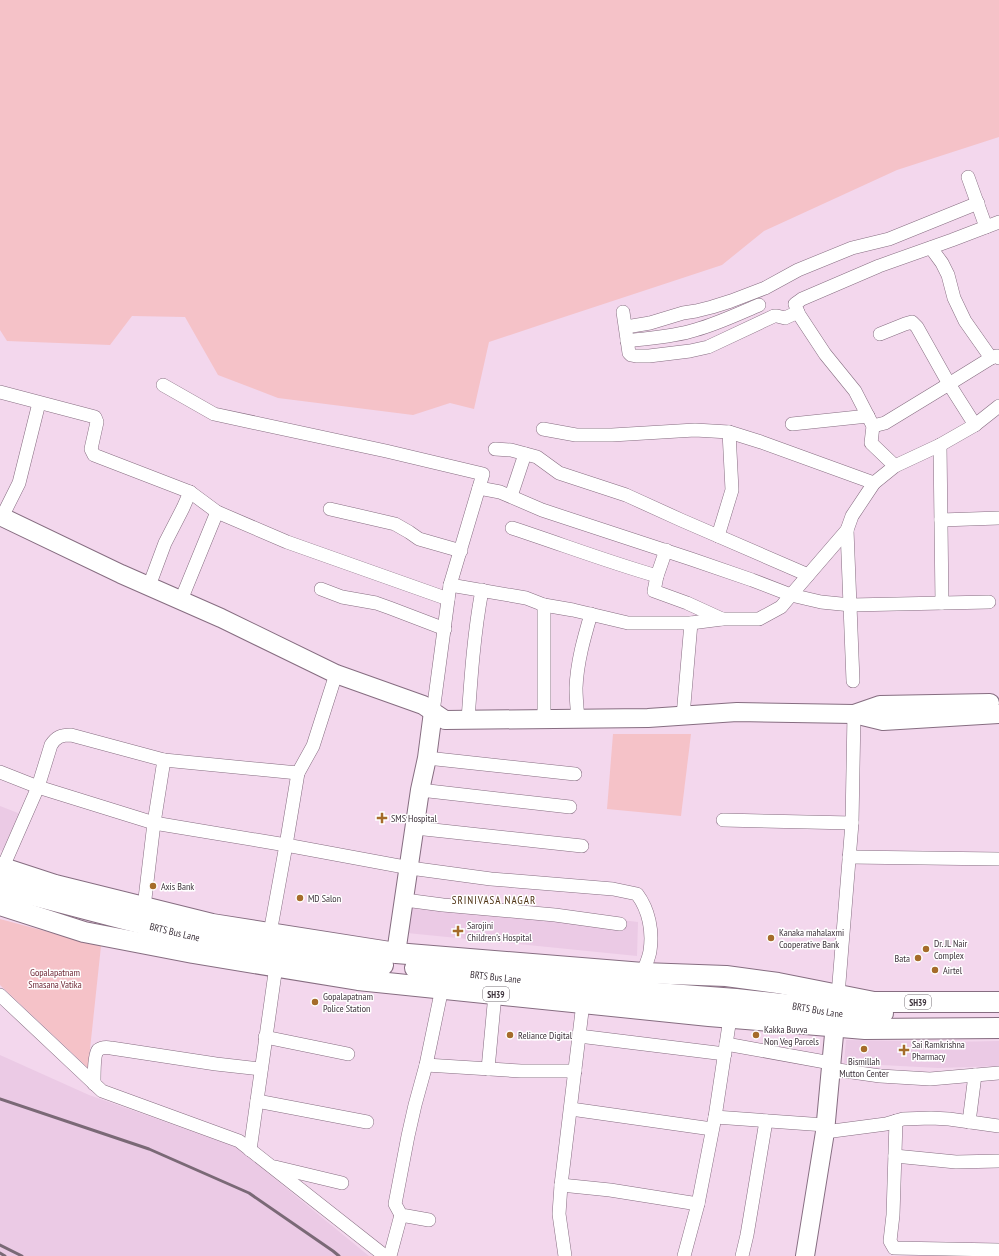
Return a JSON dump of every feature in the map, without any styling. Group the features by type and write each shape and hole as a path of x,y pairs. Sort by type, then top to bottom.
{"main road":[{"name":"SH39","path":"1,873 212,924 396,953 643,972 726,976 778,983 836,1011 864,1029 999,1028"},
{"name":"BRTS Bus Lane","path":"1,873 16,891 129,921 208,939 297,954 400,967 630,991 736,999 836,1011 999,1016"},
{"name":"SH39","path":"0,905 84,932 194,953 358,980 730,1018 836,1011 874,1002 999,1002"}],"street":[{"path":"968,176 986,227"},
{"path":"626,328 712,307 765,288 798,270 845,251 889,239 978,203"},
{"path":"895,466 870,443 870,421 855,391 825,354 798,312 796,304 802,299 880,266 999,222"},
{"path":"792,424 870,421 885,424 948,384 995,358 965,322 954,298 948,275 942,263 931,248"},
{"path":"753,292 765,321"},
{"path":"627,341 694,331 759,305"},
{"path":"623,312 629,353 636,356 649,356 690,351 708,347 777,316 785,318 798,312"},
{"path":"880,334 912,322 917,327 948,384 974,425"},
{"path":"163,385 214,414 386,451 483,474 450,585 427,758 420,790 410,868 396,953"},
{"path":"0,392 95,417 97,422 91,449 94,455 190,492 217,512 287,542 448,599"},
{"path":"39,403 19,483 1,517 221,618 336,674 423,705 445,720 648,718 737,712 854,714 883,721 999,714"},
{"path":"450,585 526,598 544,605 628,623 691,623 722,619 759,619 781,607 847,530 852,516 874,483 895,466 940,445 974,425 999,406"},
{"path":"543,429 576,435 612,435 695,430 729,432 874,483"},
{"path":"718,536 732,490 729,432"},
{"path":"940,445 942,603"},
{"path":"495,449 511,450 537,457 559,473 626,495 808,575"},
{"path":"511,496 525,454"},
{"path":"479,488 500,492 542,510 666,550 791,595 820,602 851,605 989,602"},
{"path":"149,586 165,543 190,492"},
{"path":"330,509 395,524 419,539 460,550"},
{"path":"181,600 217,512"},
{"path":"941,520 999,518"},
{"path":"512,528 622,566 657,576"},
{"path":"847,530 853,681"},
{"path":"666,550 657,576 654,591 687,603 722,619"},
{"path":"321,590 342,597 376,603 444,629"},
{"path":"468,720 471,663 482,590"},
{"path":"544,605 544,719"},
{"path":"578,719 576,688 578,665 581,646 591,614"},
{"path":"683,716 691,623"},
{"path":"270,933 298,773 314,746 336,674"},
{"path":"854,714 880,705 999,702"},
{"path":"805,1256 825,1128 836,1011 852,823 854,714"},
{"path":"1,873 38,787 51,745 59,736 71,735 164,760 298,773"},
{"path":"427,758 575,774"},
{"path":"144,907 154,823 164,760"},
{"path":"0,772 38,787 154,823 410,868 491,879 613,889 637,894 644,906 651,925 650,951 643,972"},
{"path":"420,790 570,807"},
{"path":"723,820 852,823"},
{"path":"415,828 582,846"},
{"path":"849,857 999,859"},
{"path":"405,900 555,915 620,924"},
{"path":"250,1150 276,966"},
{"path":"390,1256 401,1215 395,1204 415,1105 426,1065 442,988"},
{"path":"488,1069 495,994"},
{"path":"0,995 102,1091 239,1141 384,1256"},
{"path":"564,1256 559,1214 561,1185 583,1003"},
{"path":"684,1256 698,1204 730,1018"},
{"path":"579,1036 725,1049 831,1066 880,1076 930,1079 999,1073"},
{"path":"265,1037 348,1054"},
{"path":"94,1084 96,1053 103,1047 216,1064 261,1069"},
{"path":"426,1065 521,1071 575,1071"},
{"path":"969,1122 975,1075"},
{"path":"256,1101 367,1122"},
{"path":"571,1109 713,1123 766,1121 825,1128 886,1124 903,1119 931,1118 999,1126"},
{"path":"742,1256 747,1235 766,1121"},
{"path":"896,1121 893,1215 890,1241 894,1248 999,1250"},
{"path":"895,1156 956,1162 999,1161"},
{"path":"270,1166 342,1183"},
{"path":"561,1185 610,1190 698,1204"},
{"path":"401,1215 429,1220"}],"shaded area":[{"path":"0,806 23,815 7,853 0,850"},
{"path":"410,895 638,922 637,956 407,933"},
{"path":"846,1040 947,1042 999,1041 999,1066 938,1068 844,1063"},
{"path":"0,1055 89,1095 236,1147 369,1256 0,1256"}],"green space":[{"path":"0,0 999,0 999,137 897,170 764,231 722,265 489,342 474,409 450,403 413,415 278,398 218,375 185,317 132,316 110,345 7,341 0,330"},
{"path":"613,734 691,734 681,816 607,809"},
{"name":"Gopalapatnam Smasana Vatika","path":"0,919 101,946 88,1068 0,985"}],"railway":[{"path":"0,1099 149,1149 249,1193 339,1256"},
{"path":"0,1245 22,1256"},
{"path":"0,1253 5,1256"}],"place":[{"name":"SMS Hospital","path":"382,818"},
{"name":"Axis Bank","path":"153,886"},
{"name":"MD Salon","path":"300,898"},
{"name":"Sarojini Children's Hospital","path":"458,931"},
{"name":"Kanaka mahalaxmi Cooperative Bank","path":"771,938"},
{"name":"Dr. JL Nair Complex","path":"926,949"},
{"name":"Bata","path":"918,958"},
{"name":"Airtel","path":"935,970"},
{"name":"Gopalapatnam Police Station","path":"315,1002"},
{"name":"Reliance Digital","path":"510,1035"},
{"name":"Kakka Buvva Non Veg Parcels","path":"756,1035"},
{"name":"Bismillah Mutton Center","path":"864,1049"},
{"name":"Sai Ramkrishna Pharmacy","path":"904,1050"}],"district":[{"name":"SRINIVASA NAGAR","path":"494,900"}]}
